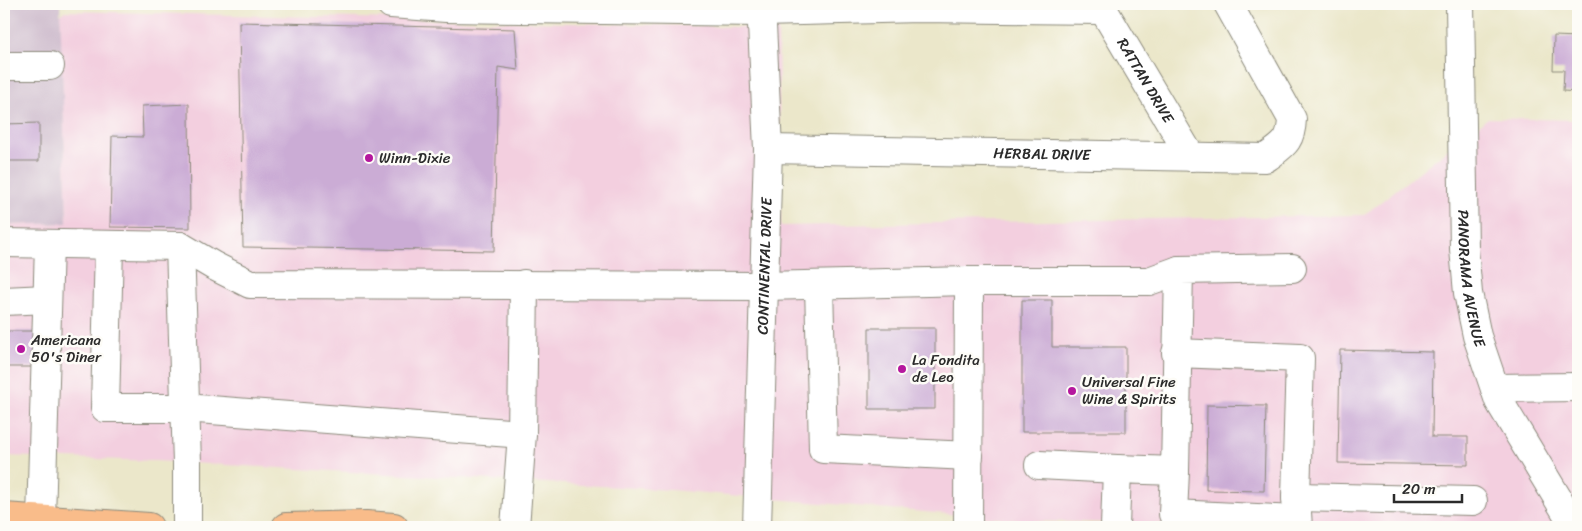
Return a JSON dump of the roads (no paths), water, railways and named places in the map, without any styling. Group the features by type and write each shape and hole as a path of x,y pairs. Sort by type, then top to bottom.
{"highway":[{"path":"4,517 149,527"},
{"path":"286,527 366,525 394,527"}],"street":[{"path":"391,4 446,8 1101,7"},
{"name":"HERBAL DRIVE","path":"768,149 1266,158 1287,142 1292,131 1292,119 1228,4"},
{"name":"PANORAMA AVENUE","path":"1460,4 1464,249 1468,293 1476,336 1499,401 1573,514"},
{"name":"RATTAN DRIVE","path":"1101,7 1191,157"},
{"name":"CONTINENTAL DRIVE","path":"757,527 768,149 762,8"},
{"path":"4,66 50,66"},
{"path":"4,243 180,246 250,284 764,286 969,281 1149,281 1179,270 1292,268"},
{"path":"41,519 49,244"},
{"path":"109,245 105,408 185,408 522,434"},
{"path":"180,246 187,527"},
{"path":"1179,270 1174,514 1297,515 1473,501"},
{"path":"968,527 969,281"},
{"path":"515,527 522,434 524,284"},
{"path":"819,285 823,450 968,456"},
{"path":"4,300 47,299"},
{"path":"1176,354 1300,358 1297,515"},
{"path":"1495,388 1578,388"},
{"path":"1039,464 1117,469 1175,470"},
{"path":"1115,527 1117,469"}],"place":[{"name":"Winn-Dixie","path":"369,158"},
{"name":"Americana 50's Diner","path":"21,349"},
{"name":"La Fondita de Leo","path":"902,369"},
{"name":"Universal Fine Wine & Spirits","path":"1072,391"}]}
